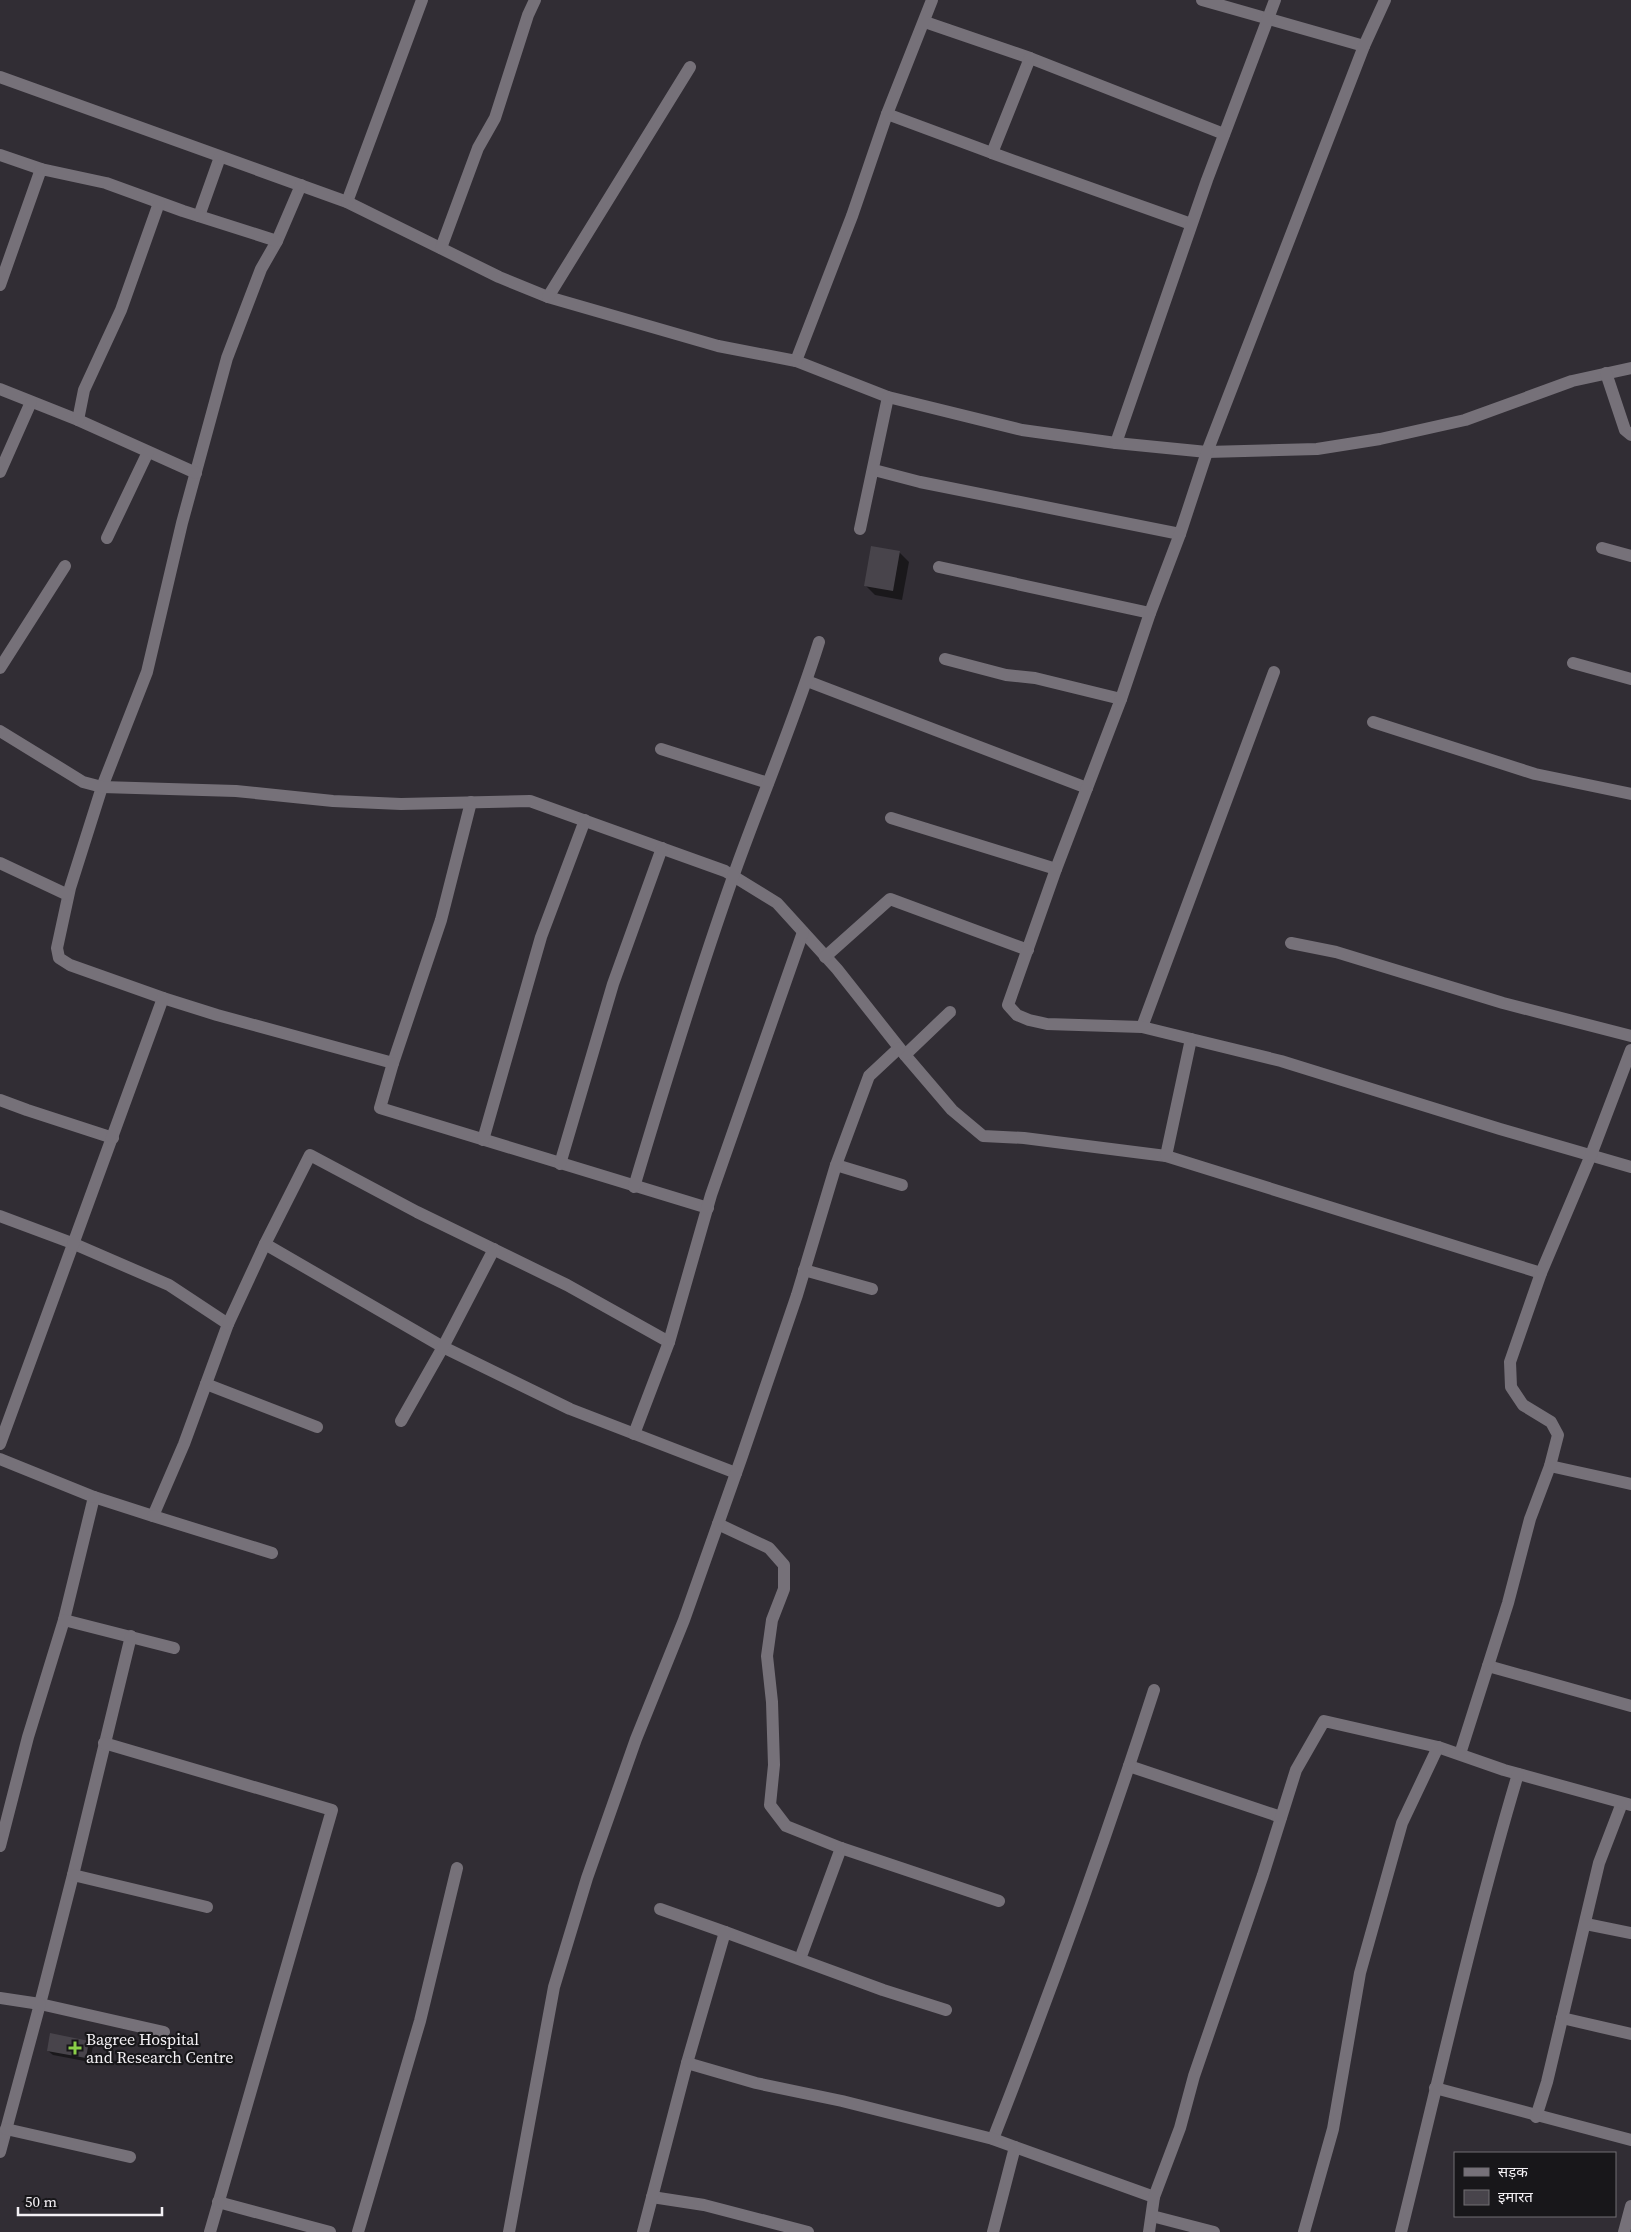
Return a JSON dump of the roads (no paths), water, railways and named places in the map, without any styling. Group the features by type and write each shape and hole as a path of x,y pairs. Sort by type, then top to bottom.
{"street":[{"path":"348,202 422,0"},
{"path":"441,248 478,148 495,118 528,15 535,0"},
{"path":"796,361 852,216 887,114 925,22 932,0"},
{"path":"1202,0 1364,46"},
{"path":"1116,443 1191,224 1267,17 1275,0"},
{"path":"1385,0 1364,46 1207,452 1121,699 1056,869 1008,1005 1016,1015 1047,1024 1142,1027 1281,1061 1500,1129 1631,1167"},
{"path":"925,22 1030,58 1224,134"},
{"path":"992,153 1030,58"},
{"path":"548,298 690,67"},
{"path":"0,77 348,202 499,277 548,298 718,346 796,361 888,397 1022,430 1116,443 1207,452 1317,449 1380,439 1464,420 1572,381 1631,368"},
{"path":"887,114 1191,224"},
{"path":"0,155 42,169 106,183 277,241"},
{"path":"199,216 220,157"},
{"path":"0,285 42,169"},
{"path":"301,185 277,241 262,269 227,358 146,672 102,787 68,895 56,948 59,958 70,965 163,998 217,1015 393,1063"},
{"path":"78,420 84,390 121,310 159,202"},
{"path":"1606,374 1625,430 1631,436"},
{"path":"0,389 78,420 196,473"},
{"path":"860,529 888,397"},
{"path":"0,472 31,402"},
{"path":"107,538 148,452"},
{"path":"874,470 929,484 1180,534"},
{"path":"1602,548 1631,556"},
{"path":"0,668 64,566"},
{"path":"939,567 1150,613"},
{"path":"634,1187 678,1039 733,876 807,681 819,642"},
{"path":"945,659 1006,675 1036,678 1121,699"},
{"path":"1573,663 1631,679"},
{"path":"1142,1027 1274,672"},
{"path":"807,681 1087,788"},
{"path":"1373,722 1535,774 1631,794"},
{"path":"0,731 83,782 102,787 236,791 333,801 401,804 530,801 725,871 777,903 825,957 952,1110 983,1136 1024,1138 1166,1156 1541,1273"},
{"path":"661,749 768,783"},
{"path":"471,802 441,920 393,1063 380,1108 708,1208"},
{"path":"891,818 1056,869"},
{"path":"484,1140 541,937 584,820"},
{"path":"560,1164 613,984 662,848"},
{"path":"0,863 68,895"},
{"path":"825,957 890,899 1028,950"},
{"path":"634,1434 669,1342 708,1208 803,932"},
{"path":"1291,943 1336,952 1503,1003 1631,1036"},
{"path":"0,1444 163,998"},
{"path":"509,2232 554,1987 586,1878 636,1738 684,1620 736,1473 804,1270 836,1165 870,1076 950,1012"},
{"path":"1166,1156 1191,1040"},
{"path":"1460,1754 1508,1603 1530,1519 1550,1466 1558,1435 1551,1422 1523,1405 1511,1387 1510,1362 1541,1273 1592,1155 1631,1050"},
{"path":"0,1100 113,1138"},
{"path":"154,1516 228,1324 265,1244 310,1155 417,1212 567,1285 669,1342"},
{"path":"836,1165 902,1185"},
{"path":"0,1216 72,1243 169,1285 228,1324"},
{"path":"265,1244 443,1346 570,1409 736,1473"},
{"path":"401,1420 443,1346 494,1249"},
{"path":"804,1270 872,1289"},
{"path":"206,1384 317,1427"},
{"path":"0,1459 94,1497 272,1554"},
{"path":"1550,1466 1631,1484"},
{"path":"0,1846 28,1737 64,1620 94,1497"},
{"path":"718,1524 769,1548 784,1565 784,1589 772,1620 767,1656 772,1702 774,1765 770,1805 786,1826 841,1848 999,1902"},
{"path":"64,1620 174,1648"},
{"path":"0,2152 73,1875 130,1636"},
{"path":"1488,1666 1631,1706"},
{"path":"993,2139 1063,1955 1130,1766 1154,1690"},
{"path":"1149,2232 1154,2197 1180,2128 1197,2068 1296,1770 1324,1721 1438,1747 1518,1774 1627,1804 1599,1864 1547,2082 1536,2117"},
{"path":"104,1743 332,1810 210,2232"},
{"path":"1304,2232 1332,2129 1360,1973 1402,1823 1438,1747"},
{"path":"1130,1766 1281,1817"},
{"path":"1401,2232 1476,1921 1518,1774"},
{"path":"800,1958 841,1848"},
{"path":"358,2232 420,2021 457,1868"},
{"path":"73,1875 207,1907"},
{"path":"660,1909 800,1958 883,1990 946,2010"},
{"path":"1586,1924 1631,1933"},
{"path":"643,2232 687,2063 725,1932"},
{"path":"0,1998 40,2004 164,2032"},
{"path":"1562,2018 1631,2034"},
{"path":"687,2063 756,2083 842,2101 993,2139 1154,2197"},
{"path":"1435,2088 1536,2117 1631,2140"},
{"path":"6,2129 130,2157"},
{"path":"993,2232 1015,2147"},
{"path":"652,2197 704,2205 808,2232"},
{"path":"218,2202 330,2232"},
{"path":"1624,2232 1631,2206"},
{"path":"1152,2216 1214,2232"}],"place":[{"name":"Bagree Hospital and Research Centre","path":"75,2048"}]}
